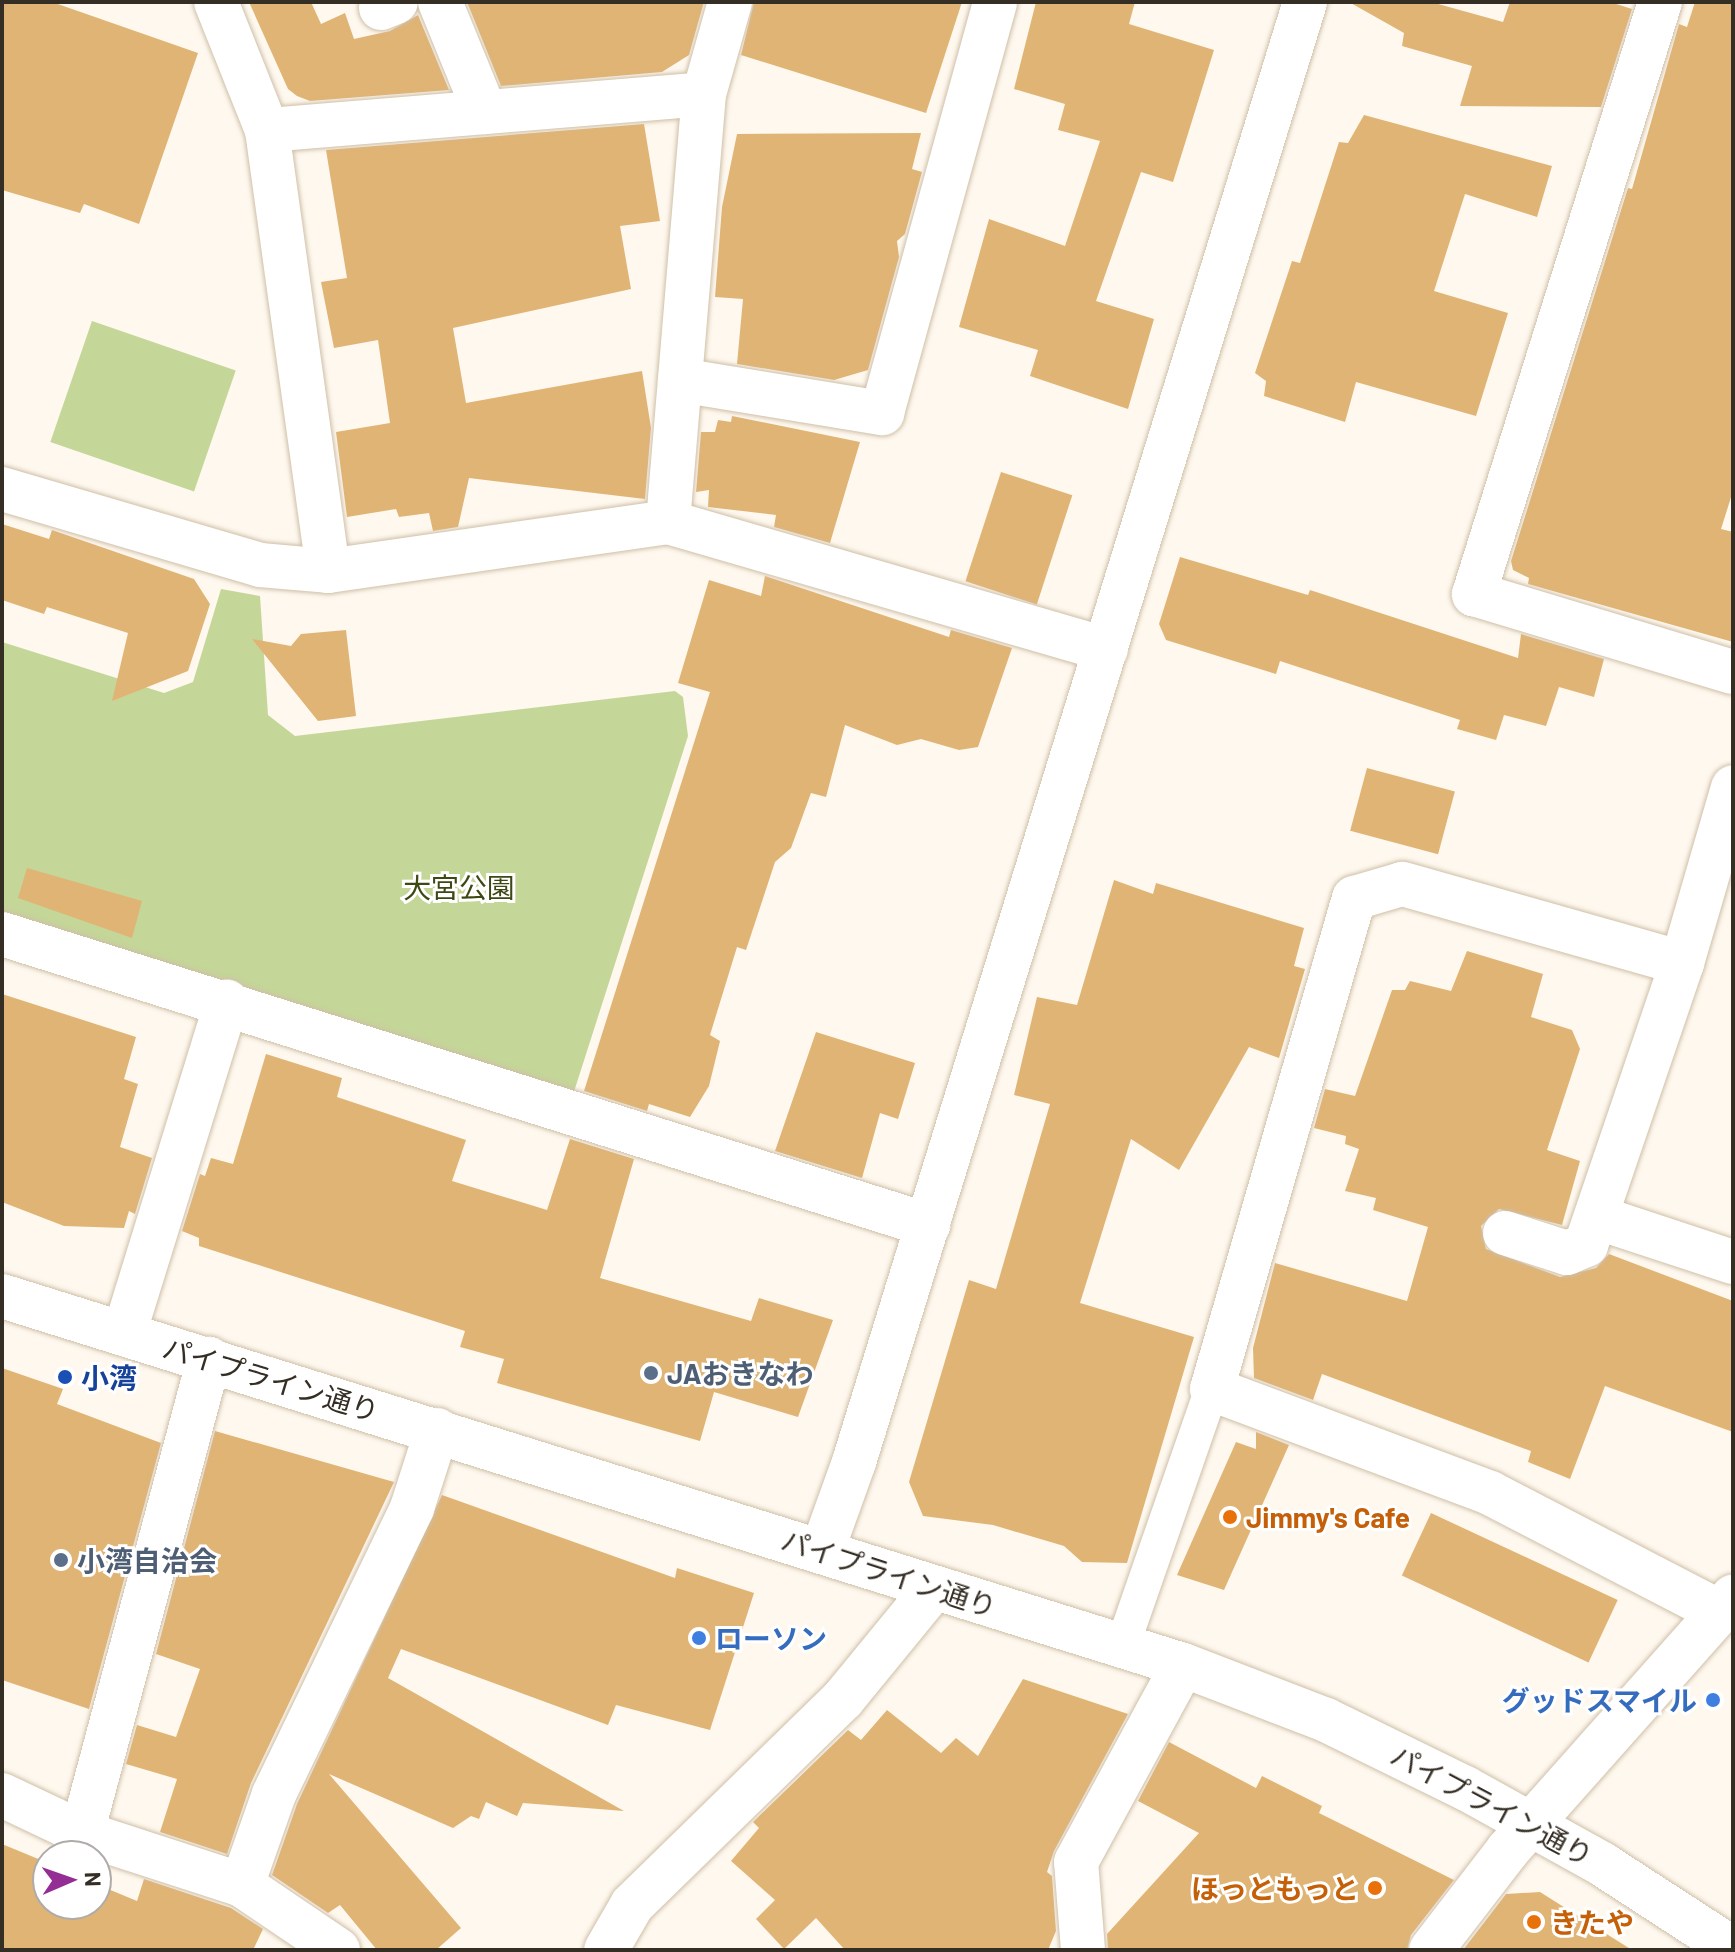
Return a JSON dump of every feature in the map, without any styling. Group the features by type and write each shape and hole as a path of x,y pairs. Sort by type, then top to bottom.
{"street":[{"path":"216,2 267,130 328,571"},
{"path":"440,2 485,112"},
{"path":"668,522 704,94 730,2"},
{"path":"680,380 882,413 995,2"},
{"path":"822,1551 928,1225 1305,2"},
{"path":"1660,2 1474,594 1733,672"},
{"path":"267,130 704,94"},
{"path":"2,489 260,565 328,571 668,522 1106,649"},
{"path":"1505,1233 1567,1253 1586,1245 1599,1218 1682,963 1733,787"},
{"path":"1122,1647 1212,1389 1354,898 1402,884 1682,963"},
{"path":"2,934 227,1002 928,1225"},
{"path":"124,1334 227,1002"},
{"path":"1599,1218 1733,1262"},
{"name":"パイプライン通り","path":"2,1296 1183,1665 1326,1720 1533,1823 1733,1949"},
{"path":"82,1833 209,1359"},
{"path":"1212,1389 1490,1493 1726,1604 1533,1823 1431,1950"},
{"path":"242,1885 274,1794 412,1508 437,1430"},
{"path":"606,1950 632,1905 843,1699 933,1589"},
{"path":"1083,1950 1076,1862 1183,1665"},
{"path":"2,1795 82,1833 242,1885 318,1946"}],"green space":[{"path":"92,321 236,370 194,492 50,442"},
{"name":"大宮公園","path":"221,589 260,596 268,715 295,736 675,691 683,697 688,736 571,1101 2,919 2,642 164,693 193,682"}],"building":[{"path":"2,2 52,2 198,53 139,224 84,204 80,213 2,190"},
{"path":"249,2 311,2 321,24 345,13 354,39 390,31 418,15 449,90 310,101 297,96 288,89"},
{"path":"467,2 704,2 689,55 662,72 501,86"},
{"path":"754,2 962,2 926,113 741,55"},
{"path":"1036,2 1135,2 1129,24 1214,50 1173,182 1141,172 1096,301 1154,319 1128,409 1030,376 1038,350 959,327 989,219 1065,246 1100,141 1058,130 1065,104 1014,89"},
{"path":"1349,2 1431,2 1503,22 1510,2 1610,2 1632,9 1601,107 1460,106 1472,66 1402,46 1404,33"},
{"path":"1695,2 1733,2 1733,491 1721,529 1733,532 1733,642 1528,584 1529,578 1513,570 1511,561 1628,188 1632,189 1679,24 1687,27"},
{"path":"1364,115 1552,166 1537,217 1465,194 1434,291 1508,313 1476,416 1356,382 1345,422 1264,396 1266,381 1255,373 1292,261 1300,263 1339,142 1348,143"},
{"path":"644,124 660,221 620,226 631,289 453,328 466,403 642,371 651,428 645,499 469,478 458,527 433,531 429,513 399,517 396,509 347,517 336,432 390,423 378,340 334,348 321,282 347,278 326,150"},
{"path":"921,133 912,169 922,172 905,234 897,241 899,257 868,370 834,380 737,364 743,299 715,297 722,207 737,134"},
{"path":"732,416 860,442 830,543 774,527 776,515 708,507 709,490 696,492 701,432 715,432 718,420 731,422"},
{"path":"1001,472 1072,495 1037,605 965,581"},
{"path":"2,524 49,539 52,530 194,579 210,604 188,671 112,701 128,633 47,607 44,614 2,600"},
{"path":"1180,557 1308,595 1310,590 1518,658 1521,634 1604,659 1594,697 1559,687 1546,726 1504,715 1496,740 1457,729 1460,720 1280,661 1276,674 1166,640 1159,624"},
{"path":"765,576 949,637 951,630 1012,648 978,747 959,750 921,739 897,745 845,725 826,797 811,793 791,848 775,862 746,950 737,947 710,1035 720,1041 709,1086 690,1117 649,1104 647,1111 584,1091 710,692 678,683 709,580 761,596"},
{"path":"346,630 356,716 318,721 252,639 291,646 301,634"},
{"path":"1367,768 1455,792 1438,854 1350,831"},
{"path":"27,868 142,901 132,938 18,898"},
{"path":"1114,880 1153,894 1156,883 1304,928 1294,966 1305,969 1279,1058 1249,1047 1179,1170 1131,1139 1080,1303 1194,1337 1127,1563 1082,1562 1064,1546 993,1525 923,1516 909,1482 969,1280 996,1289 1050,1104 1014,1095 1037,997 1077,1005"},
{"path":"1467,951 1543,974 1531,1017 1572,1030 1580,1049 1547,1150 1580,1161 1562,1225 1499,1209 1481,1226 1486,1249 1560,1277 1596,1268 1609,1254 1733,1301 1733,1432 1605,1386 1570,1479 1528,1462 1531,1451 1322,1374 1313,1400 1254,1378 1253,1348 1275,1263 1407,1301 1428,1227 1373,1210 1376,1198 1345,1191 1359,1149 1345,1144 1346,1136 1314,1128 1325,1089 1355,1096 1392,990 1405,990 1410,981 1451,991"},
{"path":"2,994 136,1037 124,1079 138,1084 120,1147 152,1158 135,1214 129,1211 124,1228 64,1226 2,1202"},
{"path":"816,1032 915,1063 898,1119 880,1113 862,1178 775,1151"},
{"path":"266,1054 342,1078 337,1097 466,1140 452,1181 547,1210 570,1139 634,1159 600,1278 751,1321 759,1298 833,1320 798,1417 714,1392 700,1441 497,1383 504,1359 460,1347 465,1331 199,1246 199,1238 182,1231 200,1174 205,1176 211,1158 233,1164"},
{"name":"小湾自治会","path":"2,1368 63,1389 57,1404 161,1443 89,1709 2,1680"},
{"path":"215,1431 394,1482 251,1783 227,1854 160,1832 177,1779 126,1764 137,1725 176,1737 200,1669 156,1654"},
{"name":"Jimmy's Cafe","path":"1256,1432 1289,1445 1224,1590 1177,1575 1236,1442 1256,1449"},
{"path":"442,1495 675,1578 677,1568 754,1593 710,1730 616,1705 608,1725 401,1649 388,1678 624,1811 523,1803 517,1816 486,1802 479,1819 471,1816 453,1828 329,1774 461,1928 436,1950 377,1950 340,1905 328,1913 272,1875 297,1804"},
{"path":"1431,1513 1618,1600 1589,1663 1402,1576"},
{"path":"1023,1679 1128,1714 1054,1851 1047,1872 1052,1876 1056,1931 1048,1950 845,1950 816,1918 784,1949 756,1919 775,1900 731,1861 759,1828 753,1822 848,1730 861,1740 887,1710 941,1753 956,1738 978,1756"},
{"path":"1169,1742 1256,1788 1262,1776 1322,1806 1319,1813 1454,1880 1411,1935 1407,1950 1108,1950 1107,1934 1199,1833 1138,1801"},
{"path":"2,1844 32,1856 32,1920 112,1920 112,1891 137,1901 144,1879 231,1908 263,1929 253,1950 2,1950"},
{"name":"きたや","path":"1540,1892 1632,1950 1463,1950 1506,1894"}],"place":[{"name":"JAおきなわ","path":"651,1373"},
{"name":"小湾","path":"65,1377"},
{"name":"Jimmy's Cafe","path":"1230,1517"},
{"name":"小湾自治会","path":"61,1560"},
{"name":"ローソン","path":"699,1638"},
{"name":"グッドスマイル","path":"1713,1700"},
{"name":"ほっともっと","path":"1375,1888"},
{"name":"きたや","path":"1534,1922"}]}
